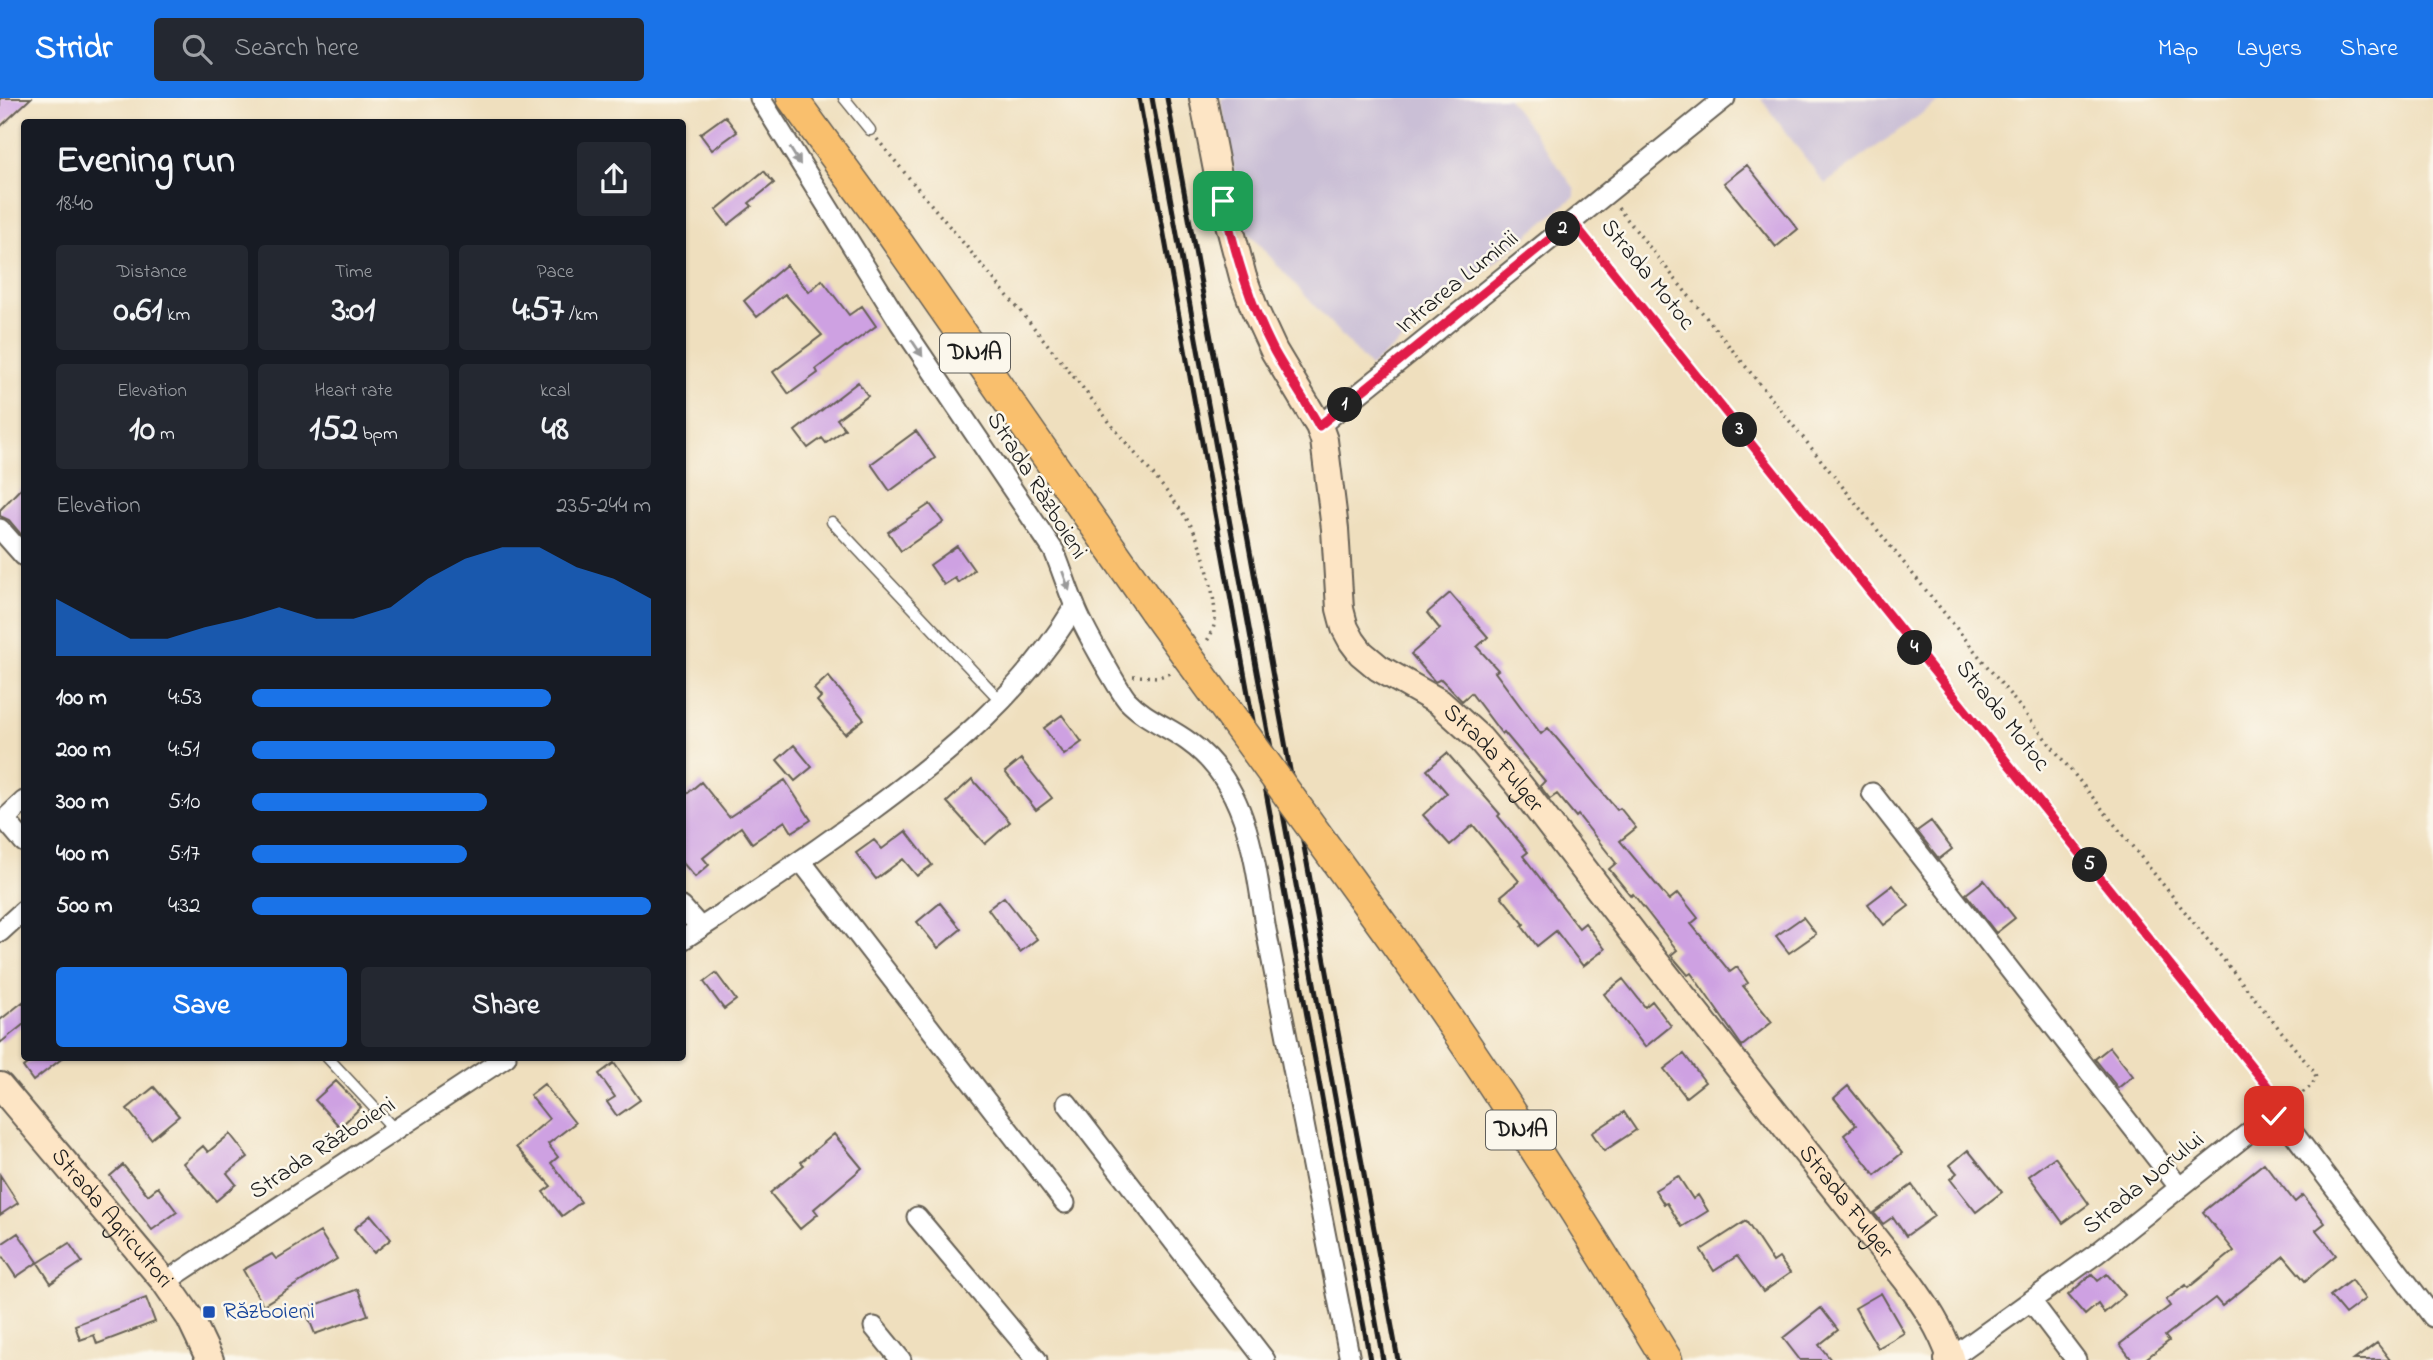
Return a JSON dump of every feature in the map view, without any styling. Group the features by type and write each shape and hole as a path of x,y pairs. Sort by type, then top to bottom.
{"main road":[{"name":"DN1A","path":"792,98 893,236 1154,610 1420,976 1615,1274 1667,1360"}],"street":[{"name":"Strada Războieni","path":"760,98 900,323 1054,551 1075,607 1127,699 1148,718 1190,742 1208,758 1221,773 1244,821 1254,856 1265,925 1350,1360"},
{"name":"Strada Fulger","path":"1203,98 1223,201 1243,277 1274,351 1319,426 1328,456 1340,609 1352,641 1361,653 1379,668 1439,702 1480,738 1520,786 1907,1280 1933,1315 1950,1359"},
{"name":"Intrarea Luminii","path":"1319,426 1725,98"},
{"path":"0,529 21,553"},
{"path":"686,937 801,861 927,768 972,731 1002,702 1056,638 1075,607"},
{"path":"1872,793 2179,1187"},
{"path":"21,804 7,817 7,822 21,838"},
{"path":"801,861 1065,1203"},
{"path":"686,911 701,928"},
{"path":"0,932 21,913"},
{"name":"Strada Războieni","path":"166,1282 500,1061"},
{"name":"Strada Agricultori","path":"0,1086 166,1282 190,1318 210,1360"},
{"path":"1067,1103 1265,1360"},
{"path":"2278,1120 2433,1317"},
{"name":"Strada Norului","path":"1950,1359 2096,1254 2256,1127 2278,1120"},
{"path":"917,1217 1037,1360"},
{"path":"2032,1302 2076,1360"},
{"path":"874,1327 901,1360"}],"lane":[{"path":"844,98 870,130"},
{"path":"832,522 1002,702"},
{"path":"331,1061 396,1130"}],"path":[{"path":"870,130 1043,337 1191,526 1206,567 1215,617 1213,632 1203,648"},
{"path":"1606,193 2314,1072 2316,1078 2312,1085 2278,1120"},
{"name":"Strada Motoc","path":"1572,221 2273,1093 2278,1120"},
{"path":"1110,672 1159,677 1175,671"}],"shaded area":[{"path":"1221,98 1508,98 1575,189 1575,196 1370,367 1244,228"},
{"path":"1760,98 1955,98 1947,104 1942,99 1825,184"}],"building":[{"path":"0,98 31,98 0,127"},
{"path":"725,116 737,132 712,150 700,134"},
{"path":"1747,165 1798,229 1776,247 1724,183"},
{"path":"764,171 774,183 749,203 752,206 728,225 716,210"},
{"path":"786,265 809,292 822,280 849,315 862,306 876,326 816,369 818,373 789,394 773,372 822,335 785,294 757,317 744,301"},
{"path":"858,382 868,396 837,419 845,429 826,443 822,438 808,448 795,431"},
{"path":"916,431 935,458 890,491 871,464"},
{"path":"21,488 21,534 9,520 0,516 0,510"},
{"path":"930,504 943,522 901,551 888,532"},
{"path":"957,546 974,570 958,583 955,578 944,585 930,565"},
{"path":"1450,593 1488,637 1477,647 1498,670 1495,672 1541,734 1548,728 1617,810 1620,808 1636,828 1620,841 1669,900 1678,893 1698,918 1691,924 1730,972 1737,967 1748,983 1743,986 1772,1022 1742,1046 1691,973 1688,975 1671,955 1677,950 1633,894 1631,896 1609,869 1616,863 1578,815 1576,817 1557,794 1550,799 1540,786 1545,781 1504,732 1502,734 1471,693 1462,701 1441,679 1435,682 1411,654 1440,629 1427,613"},
{"path":"828,676 864,719 845,734 817,701 821,697 814,689"},
{"path":"1062,715 1082,742 1064,755 1044,728"},
{"path":"794,745 812,767 795,781 777,760"},
{"path":"1447,753 1500,814 1498,816 1528,852 1523,856 1579,928 1585,923 1605,949 1583,966 1556,931 1537,946 1522,926 1524,924 1501,896 1519,881 1473,825 1450,845 1423,815 1447,793 1427,770"},
{"path":"1021,759 1052,798 1036,810 1005,772"},
{"path":"972,779 1010,822 985,844 947,802"},
{"path":"785,780 811,820 792,832 785,821 752,843 741,827 703,858 709,865 695,877 686,867 686,795 701,782 729,817"},
{"path":"1931,821 1952,849 1939,859 1917,831"},
{"path":"906,831 932,865 917,876 903,859 876,879 856,853 874,840 882,849"},
{"path":"1984,880 2015,918 1996,933 1966,894"},
{"path":"1893,885 1909,906 1884,925 1868,904"},
{"path":"1004,897 1037,939 1020,952 988,909"},
{"path":"940,903 961,929 938,948 917,922"},
{"path":"1803,917 1816,934 1789,953 1776,936"},
{"path":"716,973 736,1000 724,1009 704,982"},
{"path":"1623,979 1645,1007 1652,1001 1671,1026 1645,1047 1604,994"},
{"path":"21,1003 21,1026 0,1043 0,1020"},
{"path":"2110,1047 2133,1076 2118,1088 2095,1059"},
{"path":"1684,1054 1705,1082 1686,1097 1664,1069"},
{"path":"31,1061 59,1061 33,1081 23,1067"},
{"path":"614,1063 640,1100 617,1116 607,1102 615,1097 599,1074"},
{"path":"336,1081 361,1107 340,1127 315,1100"},
{"path":"544,1084 575,1123 548,1144 558,1157 551,1163 581,1202 562,1216 543,1192 551,1186 516,1147 549,1119 530,1095"},
{"path":"1848,1086 1902,1153 1875,1175 1844,1135 1856,1125 1834,1098"},
{"path":"154,1087 179,1116 151,1139 127,1109"},
{"path":"1624,1112 1636,1130 1604,1151 1592,1133"},
{"path":"230,1134 248,1157 227,1173 236,1184 216,1201 183,1163 203,1146 208,1152"},
{"path":"834,1134 862,1168 814,1209 818,1214 800,1229 770,1193 804,1165 801,1162"},
{"path":"1968,1150 2002,1192 1976,1212 1950,1179 1957,1173 1950,1165"},
{"path":"2055,1157 2089,1204 2063,1223 2029,1176"},
{"path":"2264,1163 2295,1202 2303,1195 2325,1223 2316,1230 2336,1255 2305,1281 2284,1256 2222,1306 2215,1298 2165,1336 2169,1341 2144,1360 2132,1360 2120,1344 2170,1306 2166,1300 2186,1285 2188,1288 2234,1251 2203,1212"},
{"path":"123,1165 148,1195 158,1187 177,1212 152,1230 110,1176"},
{"path":"0,1175 18,1203 0,1215"},
{"path":"1678,1176 1693,1199 1698,1195 1708,1211 1682,1227 1655,1190"},
{"path":"1912,1185 1934,1216 1906,1236 1893,1217 1883,1224 1874,1213"},
{"path":"371,1215 391,1239 374,1253 354,1229"},
{"path":"1746,1221 1773,1262 1779,1258 1790,1273 1763,1292 1737,1256 1714,1271 1701,1250"},
{"path":"320,1232 337,1259 263,1305 243,1270 272,1254 276,1259"},
{"path":"18,1233 38,1262 16,1277 0,1253 0,1245"},
{"path":"69,1243 82,1262 51,1283 38,1263"},
{"path":"2092,1274 2098,1281 2107,1274 2125,1295 2104,1313 2098,1304 2085,1315 2068,1295"},
{"path":"2351,1280 2365,1299 2345,1314 2330,1296"},
{"path":"358,1289 368,1315 315,1334 305,1309"},
{"path":"1881,1293 1904,1333 1878,1348 1855,1308"},
{"path":"146,1298 155,1322 97,1344 94,1335 80,1340 75,1325"},
{"path":"1821,1308 1838,1330 1819,1345 1831,1360 1800,1360 1783,1338"},
{"path":"2377,1343 2390,1360 2354,1360"}],"railway":[{"path":"1139,98 1370,1360"},
{"path":"1152,98 1383,1360"},
{"path":"1167,98 1398,1360"}],"place":[{"name":"Războieni","path":"209,1312"}],"route":[{"path":"1223,201 1233,244 1255,310 1274,351 1319,426 1572,221 2273,1093 2274,1116"}]}
